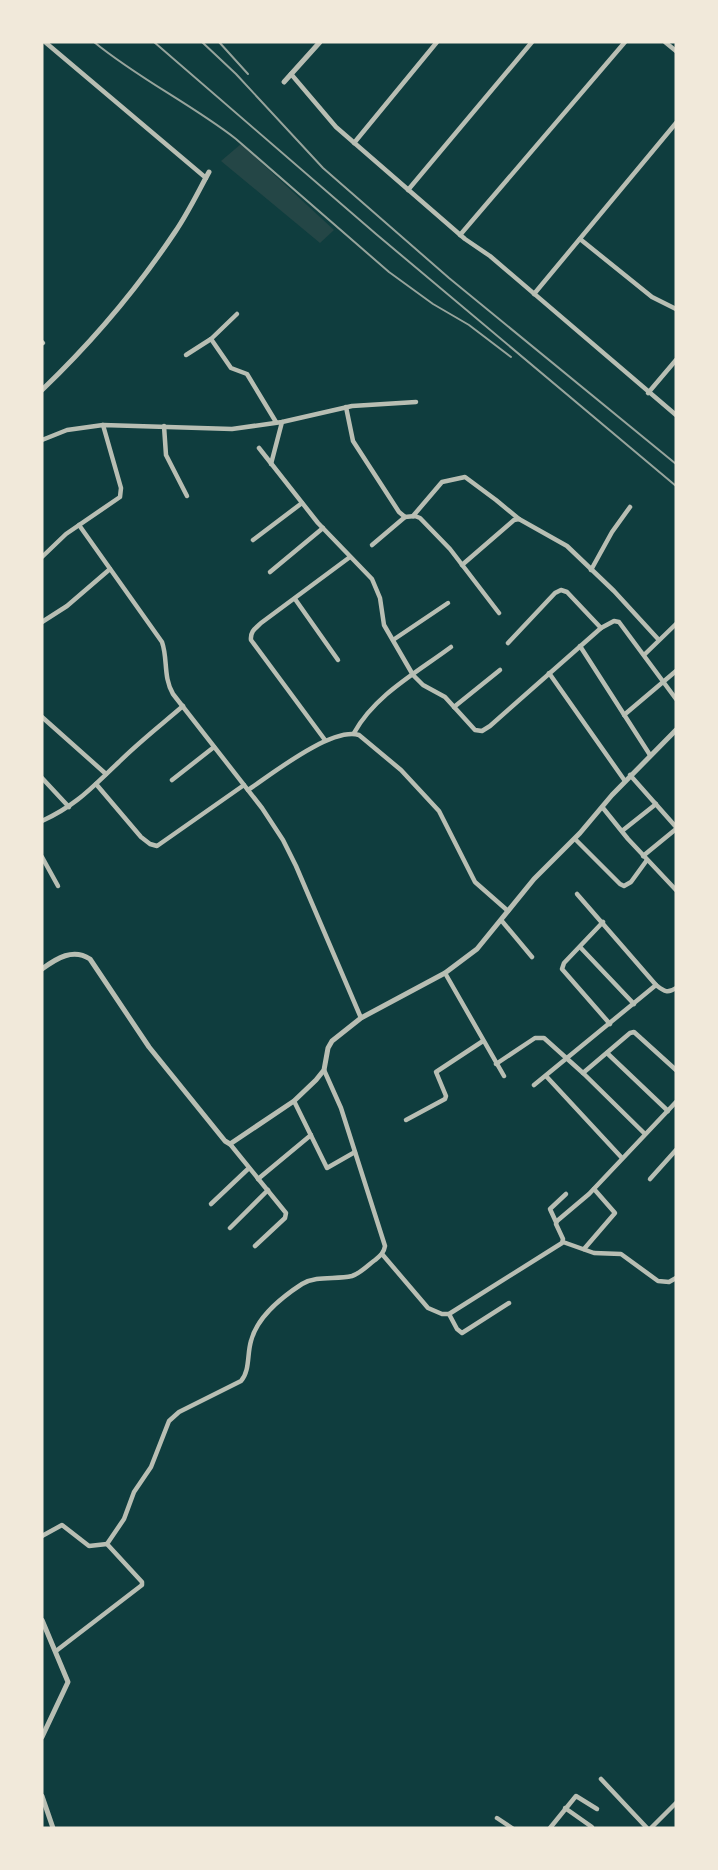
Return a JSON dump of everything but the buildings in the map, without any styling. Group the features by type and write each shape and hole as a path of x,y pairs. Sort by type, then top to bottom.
{"street":[{"path":"42,390 137,285 176,231 208,175 45,42"},
{"path":"284,82 320,42"},
{"path":"354,143 437,42"},
{"path":"408,190 532,42"},
{"path":"460,235 625,42"},
{"path":"665,42 676,51"},
{"path":"291,74 336,127 354,143 676,416"},
{"path":"534,294 676,123"},
{"path":"580,239 652,297 676,309"},
{"path":"186,355 212,339 237,314"},
{"path":"212,339 231,368 247,374 279,422 271,464"},
{"path":"648,393 676,360"},
{"path":"42,440 67,430 103,425 232,429 279,422 346,407 416,402"},
{"path":"346,407 353,441 378,481 405,517"},
{"path":"42,557 66,534 117,500 121,493 103,425"},
{"path":"164,426 166,455 187,496"},
{"path":"259,448 323,528 372,579 380,598 384,625 413,675 423,685 445,697 471,726 482,731 490,726 601,628 614,621 619,622 676,699"},
{"path":"413,516 442,482 465,477 519,519 567,546 614,591 658,639"},
{"path":"253,540 302,503"},
{"path":"591,570 612,532 630,507"},
{"path":"372,544 405,517 420,518 462,565 500,613"},
{"path":"462,565 514,520 519,519"},
{"path":"79,525 162,642 167,684 283,840 361,1018"},
{"path":"270,572 323,528"},
{"path":"325,740 251,640 252,632 350,557"},
{"path":"42,622 66,606 110,569"},
{"path":"508,643 555,593 561,590 567,592 601,628"},
{"path":"295,599 338,660"},
{"path":"393,640 448,603"},
{"path":"644,655 676,624"},
{"path":"580,646 650,756"},
{"path":"354,733 362,719 380,699 451,647"},
{"path":"454,706 500,670"},
{"path":"624,715 676,671"},
{"path":"549,673 625,781"},
{"path":"42,821 69,807 183,706"},
{"path":"42,717 106,774"},
{"path":"230,1144 294,1101 316,1080 324,1070 330,1044 361,1018 445,973 477,949 534,879 603,808 630,775 676,730"},
{"path":"248,790 325,740 354,733 359,735 401,770 440,812 475,882 508,911"},
{"path":"172,780 214,747"},
{"path":"575,838 614,880 624,886 631,882 645,858 676,828 630,775"},
{"path":"42,778 69,807"},
{"path":"96,784 141,837 157,846 244,785"},
{"path":"622,831 656,804"},
{"path":"603,808 645,858 676,890"},
{"path":"42,856 58,886"},
{"path":"577,894 656,985 666,992 676,988"},
{"path":"501,920 532,957"},
{"path":"603,922 564,963 562,969 610,1024"},
{"path":"580,947 634,1004"},
{"path":"43,967 68,954 84,955 90,959 149,1047 225,1141 230,1144 285,1210 286,1216 255,1246"},
{"path":"445,973 504,1076"},
{"path":"534,1085 656,985"},
{"path":"583,1074 634,1032 676,1070"},
{"path":"496,1064 539,1037 548,1041 645,1134"},
{"path":"406,1120 445,1099 446,1096 436,1072 483,1041"},
{"path":"607,1053 668,1111"},
{"path":"42,1536 62,1525 89,1546 107,1544 124,1519 134,1492 152,1467 166,1426 174,1416 238,1383 244,1377 250,1342 265,1314 303,1283 316,1279 351,1276 382,1254 385,1246 356,1152 341,1108 324,1070"},
{"path":"546,1076 622,1158"},
{"path":"294,1101 327,1168 356,1152"},
{"path":"556,1222 594,1189 676,1102"},
{"path":"258,1179 311,1135"},
{"path":"650,1179 676,1150"},
{"path":"211,1204 249,1168"},
{"path":"584,1249 615,1213 594,1189"},
{"path":"231,1228 268,1191"},
{"path":"563,1242 550,1209 566,1194"},
{"path":"382,1254 428,1308 442,1314 449,1314 563,1242"},
{"path":"563,1242 594,1252 621,1254 658,1281 669,1282 676,1278"},
{"path":"449,1314 457,1329 462,1333 509,1304"},
{"path":"56,1651 142,1585 141,1580 107,1544"},
{"path":"42,1620 68,1682 42,1737"},
{"path":"601,1779 649,1828 676,1803"},
{"path":"42,1796 53,1828"},
{"path":"550,1828 576,1796 597,1809"},
{"path":"566,1808 592,1827"},
{"path":"497,1818 512,1828"}],"shaded area":[{"path":"241,144 334,230 320,243 221,161"}],"railway":[{"path":"94,42 236,139 389,272 433,304 469,325 511,357"},
{"path":"154,42 376,234 676,486"},
{"path":"202,42 236,74 323,168 449,278 676,464"},
{"path":"219,42 248,74"}]}
